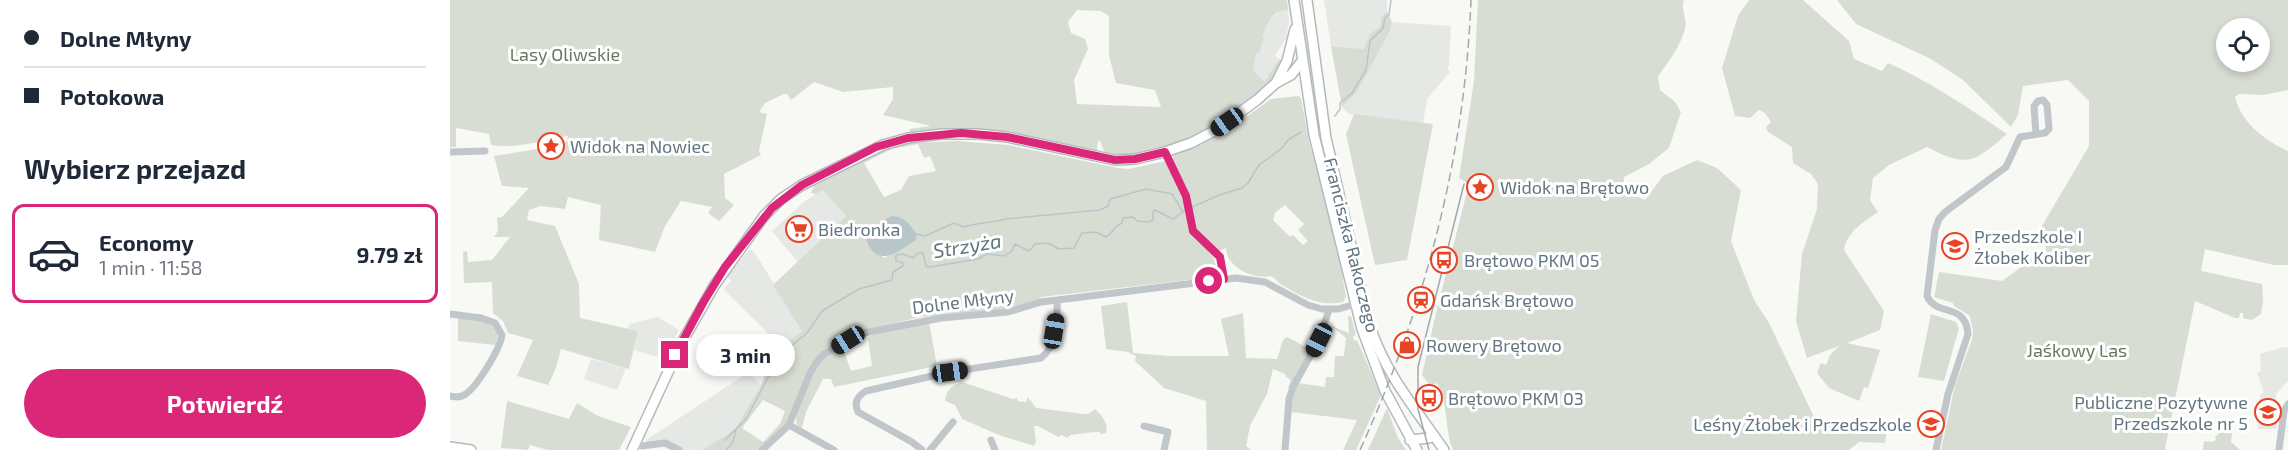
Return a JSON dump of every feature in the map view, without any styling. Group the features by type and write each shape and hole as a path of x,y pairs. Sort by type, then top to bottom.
{"street":[{"name":"Franciszka Rakoczego","path":"1294,0 1314,135 1356,304 1374,366 1417,450"},
{"name":"Franciszka Rakoczego","path":"1307,0 1326,138 1370,327 1378,349 1395,382 1444,450"},
{"path":"1276,83 1287,61 1297,23"},
{"path":"1287,61 1295,58 1302,61 1314,58"},
{"path":"633,447 681,344 717,280 764,216 781,199 802,185 883,145 908,138 942,134 1007,137 1115,160 1135,159 1165,152 1191,143 1216,130 1276,83 1291,75 1302,61"},
{"path":"1291,75 1306,85"},
{"path":"1936,450 1948,394 1968,334 1967,325 1962,316 1932,304 1928,296 1937,225 1945,212 2006,167 2020,136 2045,133 2049,129 2047,105 2043,100 2038,101 2034,106 2036,134"},
{"path":"450,152 485,151"},
{"path":"1165,152 1184,191 1193,231 1220,257 1224,279"},
{"name":"Dolne Młyny","path":"762,450 789,425 816,363 824,354 864,333 941,318 1008,312 1039,302 1224,279 1249,279 1264,282 1308,305 1329,310 1356,304"},
{"path":"922,450 858,412 856,401 859,396 866,391 921,378 1041,358 1049,351 1052,344 1057,300"},
{"path":"1285,450 1289,399 1293,387 1319,340 1329,310"},
{"path":"450,314 481,318 495,323 502,335 497,350 471,390 461,397 450,396"},
{"path":"2279,450 2284,411 2288,404"},
{"path":"930,450 953,422"},
{"path":"789,425 834,450"},
{"path":"1144,426 1168,432 1164,450"},
{"path":"1410,440 1429,438 1432,434"},
{"path":"991,440 995,450"},
{"path":"633,447 665,443 679,450"},
{"path":"450,447 471,450"}],"shaded area":[{"path":"1324,0 1387,0 1387,11 1381,18 1380,27 1370,34 1364,49 1331,46"},
{"path":"1281,10 1288,10 1289,22 1286,38 1275,56 1279,59 1266,81 1252,71 1254,59 1264,40 1268,20"},
{"path":"1392,22 1451,26 1447,69 1450,72 1427,99 1423,123 1349,114 1342,107 1357,92"},
{"path":"823,189 846,216 798,262 772,231 804,202"},
{"path":"892,216 904,219 910,224 917,234 916,240 894,254 880,256 869,247 865,237 882,221"},
{"path":"749,250 752,250 758,258 803,331 782,347 724,290 731,280 727,277"},
{"path":"658,317 679,330 665,359 634,350 638,331 628,329 629,324"},
{"path":"2288,347 2288,381 2276,394 2277,429 2258,429 2260,394 2264,393 2257,373 2261,371 2260,354"},
{"path":"591,359 626,368 617,390 584,379"},
{"path":"749,372 761,385 735,429 702,450 684,450 669,443 647,444 646,440"}],"green space":[{"name":"Lasy Oliwskie","path":"450,0 1287,0 1288,10 1277,12 1268,22 1259,53 1256,53 1253,71 1265,81 1279,59 1283,61 1270,81 1231,116 1180,143 1154,151 1128,155 1105,154 1100,141 1098,141 1097,152 996,131 911,133 909,129 931,126 883,115 893,99 893,87 843,92 814,82 791,100 787,94 784,94 765,103 759,112 767,114 759,151 761,155 724,174 725,198 734,205 719,221 708,213 712,207 681,201 665,226 655,252 599,240 601,205 568,197 565,209 541,206 529,210 527,220 555,226 579,284 580,318 638,331 629,369 561,349 548,385 517,376 533,340 508,333 503,321 493,313 492,282 464,283 463,252 467,251 468,262 492,260 510,237 494,237 498,231 497,218 502,217 529,188 502,186 494,156 550,147 567,141 568,136 520,145 501,146 491,145 489,134 456,128 456,147 450,147","holes":["1077,10 1101,11 1109,16 1109,55 1116,83 1155,90 1161,107 1077,104 1074,80 1088,49 1085,39 1071,33 1068,22"]},
{"path":"1478,0 1684,0 1686,25 1683,35 1674,54 1658,76 1660,90 1675,102 1681,112 1669,148 1649,164 1624,177 1623,191 1645,200 1663,176 1697,160 1717,168 1741,190 1731,241 1754,300 1769,323 1815,419 1854,422 1887,430 1885,443 1859,442 1849,450 1453,450 1441,391 1437,383 1430,386 1422,375 1469,184 1459,178 1474,81"},
{"path":"1749,0 1803,0 1849,41 1854,59 1882,71 1888,63 1904,70 2007,134 1986,151 1970,159 1952,158 1927,147 1889,165 1873,178 1870,200 1878,212 1852,233 1844,250 1884,311 1880,330 1847,343 1880,350 1868,388 1864,387 1859,401 1829,388 1817,373 1821,363 1826,365 1830,355 1839,346 1807,358 1796,321 1802,254 1817,209 1818,184 1811,174 1793,163 1792,147 1768,132 1766,127 1771,122 1765,113 1759,110 1750,118 1735,116 1722,68 1738,16"},
{"name":"Jaśkowy Las","path":"1837,0 2288,0 2288,90 2264,95 2239,94 2235,97 2243,115 2255,130 2288,151 2288,265 2274,265 2205,249 2201,271 2262,284 2261,314 2252,320 2243,318 2243,313 2240,313 2239,318 2235,318 2195,301 2165,449 2169,450 1941,450 1955,385 1972,340 1973,331 1970,316 1953,303 1934,297 1939,272 2002,281 2046,249 2042,226 2089,146 2089,101 2068,80 2023,86 2018,115 2011,127 1963,80 1931,59 1856,24"},
{"path":"1387,11 1392,22 1390,30 1357,92 1342,107 1331,46 1364,49 1370,34 1380,27 1381,18"},
{"path":"1298,96 1301,98 1309,142 1337,245 1346,297 1343,302 1326,303 1311,300 1282,285 1271,276 1248,274 1230,261 1226,248 1219,251 1201,237 1194,227 1171,160 1175,154 1202,144 1231,128 1271,99","holes":["1285,205 1304,224 1298,230 1308,241 1303,245 1293,235 1290,237 1273,220 1275,213"]},
{"path":"1354,114 1433,124 1407,260 1375,265 1346,134"},
{"path":"958,141 1008,145 1129,169 1165,161 1182,195 1189,229 1194,238 1212,254 1216,266 1206,278 1041,297 1019,308 920,317 851,334 825,352 786,423 773,438 757,450 702,450 735,429 761,385 772,356 780,345 782,347 802,331 773,285 846,216 823,190 816,194 811,193 814,186 872,155 910,143","holes":["918,144 924,158 930,156 936,171 909,176 901,190 884,197 864,163 892,149","882,221 910,224 917,234 916,240 884,258 865,237","763,400 785,411 780,424 763,442 742,428"]},
{"path":"1127,302 1133,353 1169,356 1229,356 1221,319 1243,313 1246,358 1277,359 1283,340 1287,337 1310,349 1290,388 1288,388 1291,380 1285,374 1273,369 1267,394 1250,426 1246,446 1251,450 1207,450 1206,401 1164,388 1135,361 1136,356 1128,352 1106,349 1101,306"},
{"path":"1931,314 1956,322 1959,328 1944,381 1918,377"},
{"path":"1348,316 1351,316 1356,335 1353,336 1354,341 1357,340 1381,395 1356,450 1343,450 1357,420 1291,412 1298,383 1325,387 1326,377 1334,377 1335,356 1344,356 1346,338 1334,328 1317,350 1331,326 1349,333"},
{"path":"458,318 480,321 493,326 498,337 495,345 458,341"},
{"path":"929,322 937,366 834,387 831,379 823,379 806,412 802,428 797,426 798,410 805,390 815,369 828,355 842,346 851,371 872,366 868,337 884,331"},
{"path":"962,382 1013,399 1017,398 1018,401 1026,402 1028,397 1036,408 1083,414 1088,414 1095,409 1105,423 1106,433 1085,433 1071,435 1067,438 1062,435 1058,437 1034,426 1036,441 1034,446 999,435 962,419 955,405 945,401 950,388"},
{"path":"507,401 569,419 577,403 598,416 631,427 619,450 548,450 530,445 528,450 501,448"},
{"path":"1387,408 1398,438 1406,450 1368,450"},
{"path":"2222,431 2232,433 2231,442 2240,450 2203,450 2204,441 2216,440 2215,437"}],"waterway":[{"name":"Strzyża","path":"1335,116 1340,109 1340,103 1352,93 1366,70 1370,41 1383,28 1385,18 1389,15 1391,0"},
{"name":"Strzyża","path":"1192,207 1242,188 1248,183 1259,165 1301,132"},
{"path":"917,234 925,236 954,223 964,227 1006,219 1100,210 1108,206 1110,199 1146,189 1172,194 1183,212"},
{"name":"Strzyża","path":"726,450 733,442 736,429 746,419 778,359 785,357 791,346 807,333 822,311 859,289 892,280 893,272 903,266 903,263 896,261 896,255 903,254 913,258 918,253 923,253 926,266 930,267 978,259 987,254 1004,256 1012,251 1015,244 1029,251 1035,244 1048,243 1059,249 1074,248 1082,233 1096,232 1106,237 1122,223 1123,218 1133,217 1137,221 1148,222 1153,220 1155,210 1173,219 1187,209"},
{"path":"725,440 735,430"}],"tram line":[{"path":"1429,450 1418,409 1418,367 1464,184"}],"railway":[{"path":"1360,450 1404,341 1438,230 1460,116 1471,0"}],"place":[{"name":"Widok na Nowiec","path":"551,146"},
{"name":"Widok na Brętowo","path":"1480,187"},
{"name":"Biedronka","path":"799,229"},
{"name":"Przedszkole I Żłobek Koliber","path":"1955,246"},
{"name":"Brętowo PKM 05","path":"1444,260"},
{"name":"Gdańsk Brętowo","path":"1421,300"},
{"name":"Rowery Brętowo","path":"1407,345"},
{"name":"Brętowo PKM 03","path":"1429,398"},
{"name":"Publiczne Pozytywne Przedszkole nr 5","path":"2268,412"},
{"name":"Leśny Żłobek i Przedszkole","path":"1931,424"}],"route":[{"path":"675,355 725,267 764,216 781,199 802,185 876,147 915,137 961,133 998,135 1115,160 1135,159 1165,152 1186,196 1193,231 1220,257 1224,279 1209,281"}]}
